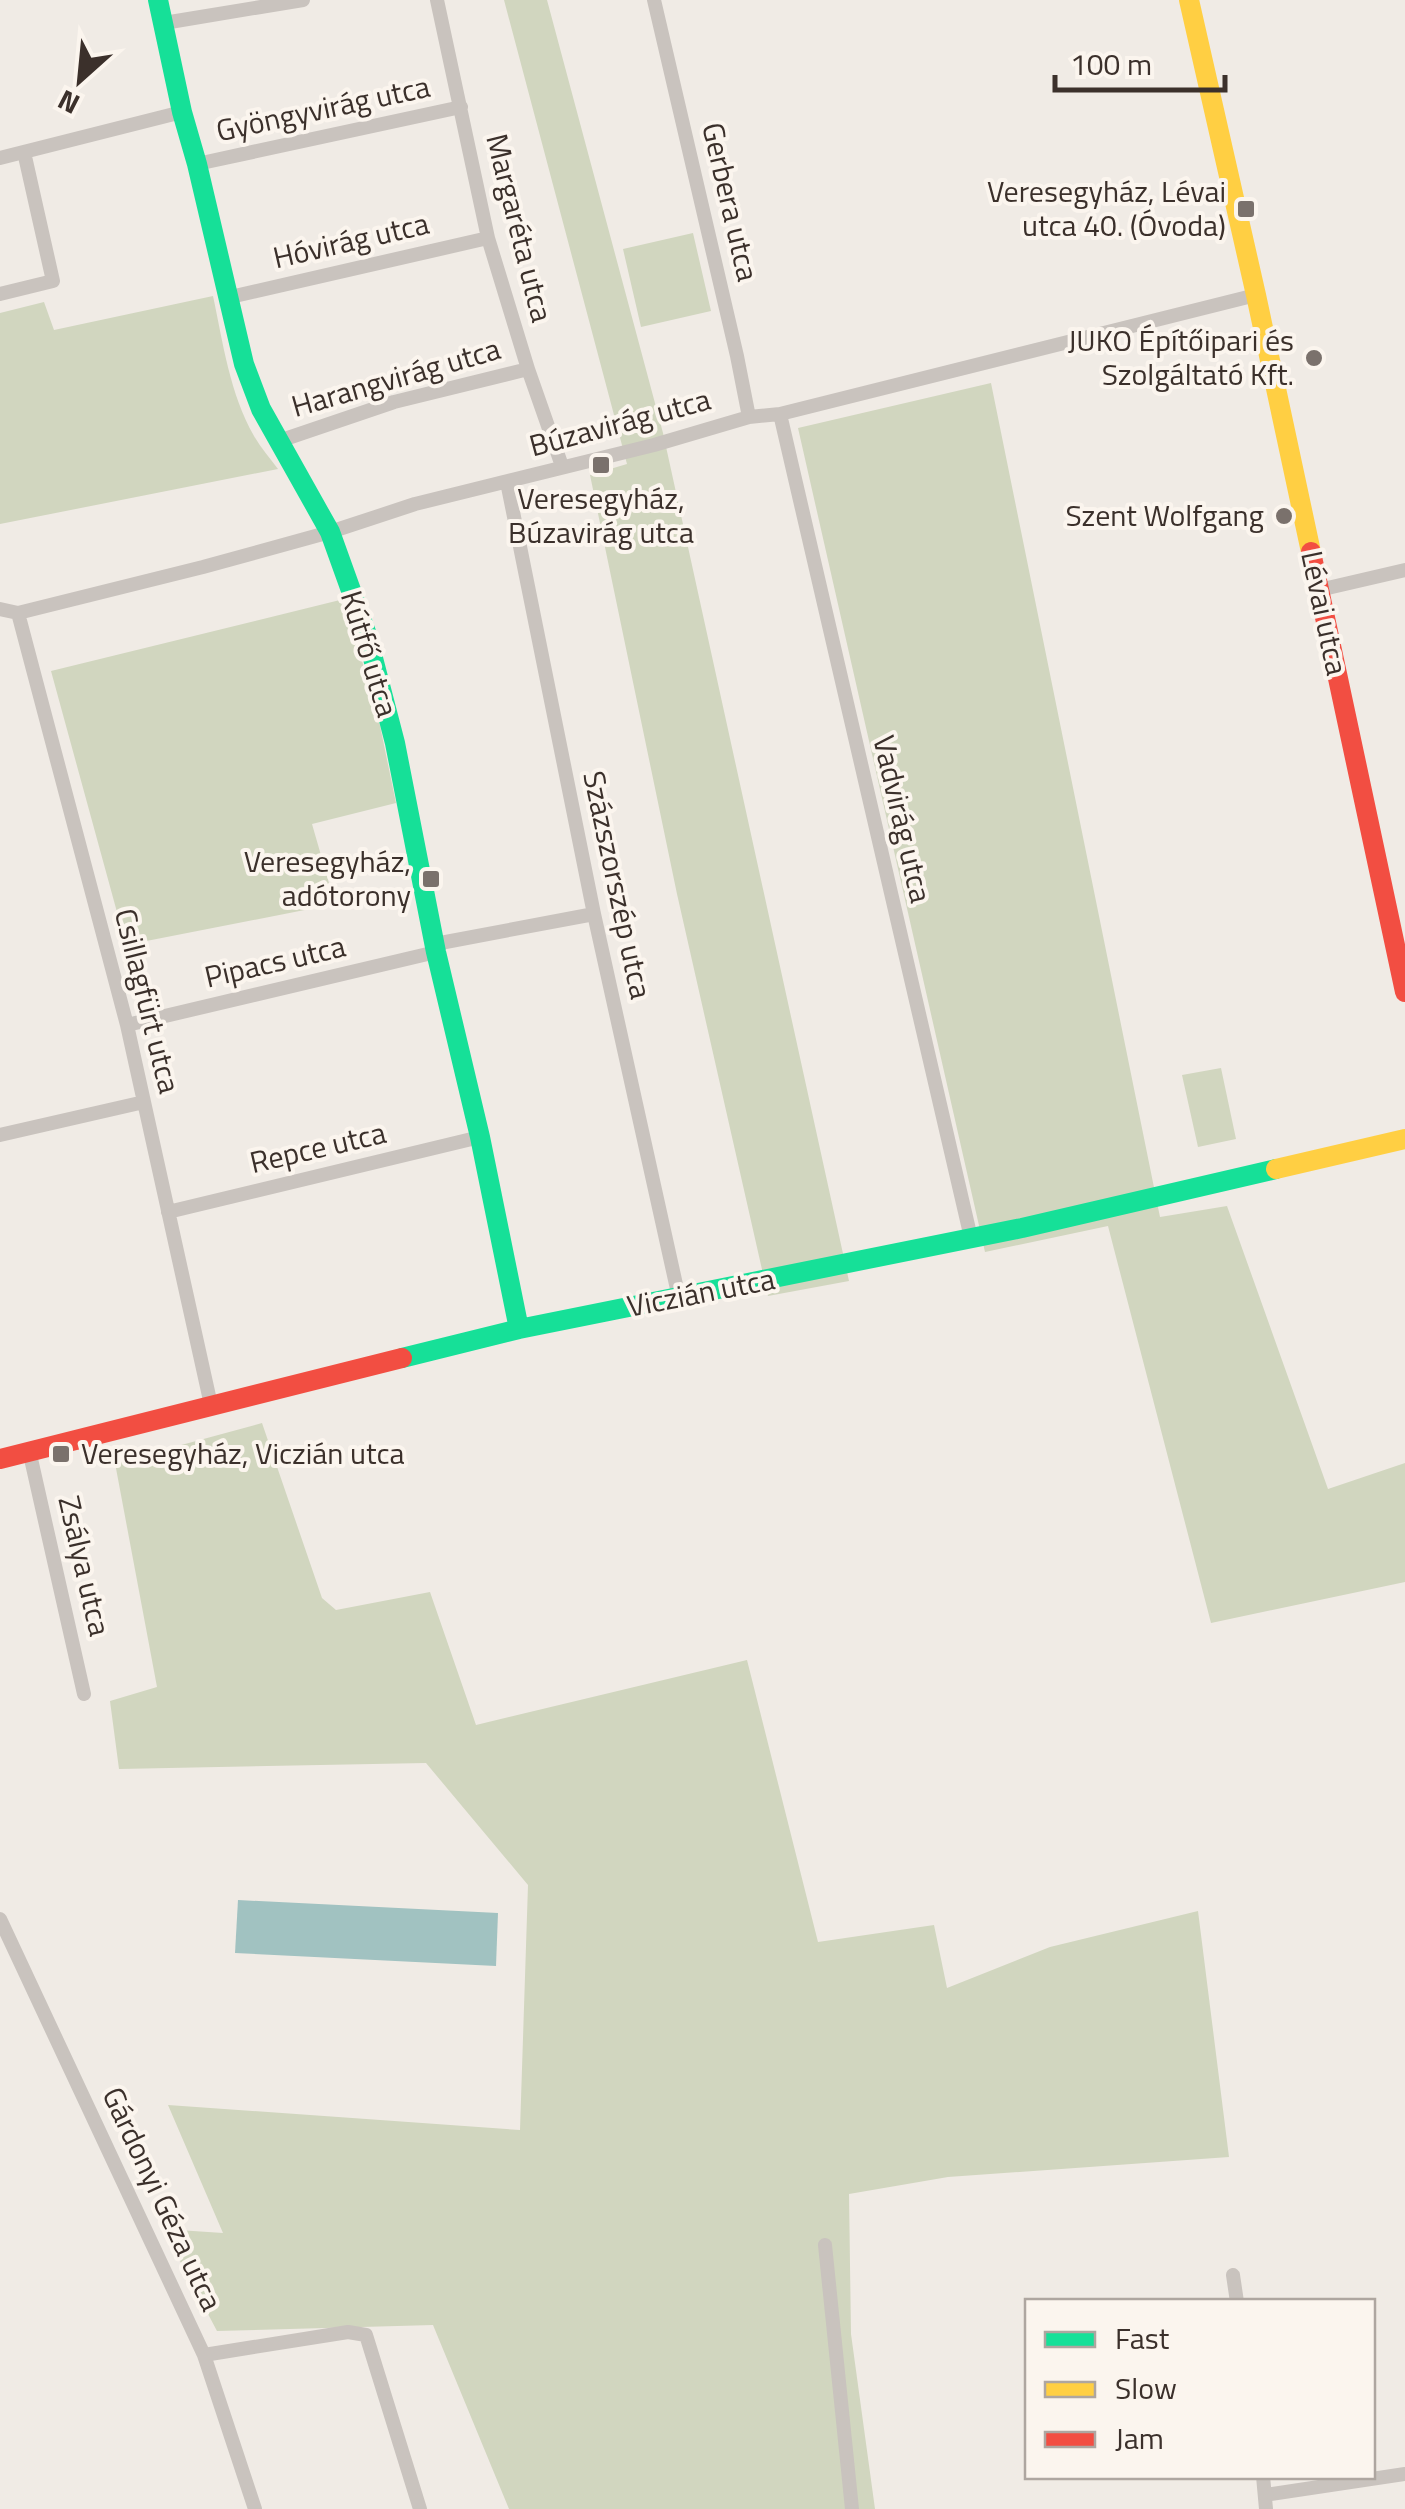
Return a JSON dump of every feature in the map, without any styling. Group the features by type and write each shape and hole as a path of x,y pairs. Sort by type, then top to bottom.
{"street":[{"name":"Kútfő utca","path":"158,0 244,364 261,409 330,532 367,635 396,744 435,948 520,1329"},
{"path":"164,23 303,0"},
{"name":"Margaréta utca","path":"437,0 488,238 562,466"},
{"name":"Gerbera utca","path":"654,0 749,417"},
{"name":"Lévai utca","path":"1188,0 1256,295 1405,992"},
{"name":"Gyöngyvirág utca","path":"197,164 461,107"},
{"path":"0,158 182,112"},
{"path":"0,294 54,281 24,152"},
{"name":"Hóvirág utca","path":"226,298 488,238"},
{"name":"Búzavirág utca","path":"0,608 18,612 202,567 415,504 654,445 749,417 780,414 1256,295"},
{"name":"Harangvirág utca","path":"279,441 394,402 528,369"},
{"name":"Vadvirág utca","path":"780,414 971,1238"},
{"name":"Százszorszép utca","path":"507,482 594,914 678,1298"},
{"path":"1319,590 1405,570"},
{"name":"Csillagfürt utca","path":"18,612 127,1025 212,1405"},
{"name":"Pipacs utca","path":"127,1025 435,948 594,914"},
{"path":"0,1135 144,1102"},
{"name":"Repce utca","path":"168,1212 480,1138"},
{"name":"Viczián utca","path":"0,1459 520,1329 1022,1228 1405,1138"},
{"name":"Zsálya utca","path":"29,1450 84,1694"},
{"name":"Gárdonyi Géza utca","path":"0,1919 204,2355 255,2509"},
{"path":"824,2245 852,2509"},
{"path":"1233,2275 1237,2299"},
{"path":"204,2355 348,2332 366,2335 420,2509"},
{"path":"1266,2502 1405,2474"}],"green space":[{"path":"504,0 547,0 663,433 849,1281 768,1296 677,894 590,475 627,464"},
{"path":"693,233 711,311 641,327 623,249"},
{"path":"213,296 239,403 254,436 278,469 0,524 0,313 44,302 54,330"},
{"path":"991,383 1160,1217 1227,1206 1328,1489 1405,1463 1405,1582 1211,1623 1108,1226 985,1252 798,428"},
{"path":"340,600 373,692 396,803 312,824 335,904 126,945 51,671"},
{"path":"1221,1068 1236,1139 1198,1147 1182,1075"},
{"path":"262,1423 322,1598 336,1610 430,1592 476,1725 747,1660 818,1942 934,1925 947,1988 1050,1947 1198,1911 1229,2157 948,2177 849,2194 851,2334 875,2509 509,2509 433,2325 217,2331 163,2229 223,2233 168,2105 520,2130 528,1885 426,1763 119,1769 110,1701 157,1687 115,1463"}],"water":[{"path":"238,1900 498,1913 496,1966 235,1953"}],"traffic: fast":[{"path":"158,0 244,364 261,409 330,532 367,635 395,743 436,952 480,1137 519,1329"},
{"path":"402,1358 519,1329 1022,1228 1276,1169"}],"traffic: slow":[{"path":"1189,0 1311,552"},
{"path":"1276,1169 1405,1139"}],"traffic: jam":[{"path":"1311,552 1405,992"},
{"path":"0,1459 402,1358"}],"place":[{"name":"Veresegyház, Lévai utca 40. (Óvoda)","path":"1246,209"},
{"name":"JUKO Építőipari és Szolgáltató Kft.","path":"1314,358"},
{"name":"Veresegyház, Búzavirág utca","path":"601,465"},
{"name":"Szent Wolfgang","path":"1284,516"},
{"name":"Veresegyház, adótorony","path":"431,879"},
{"name":"Veresegyház, Viczián utca","path":"61,1454"}]}
